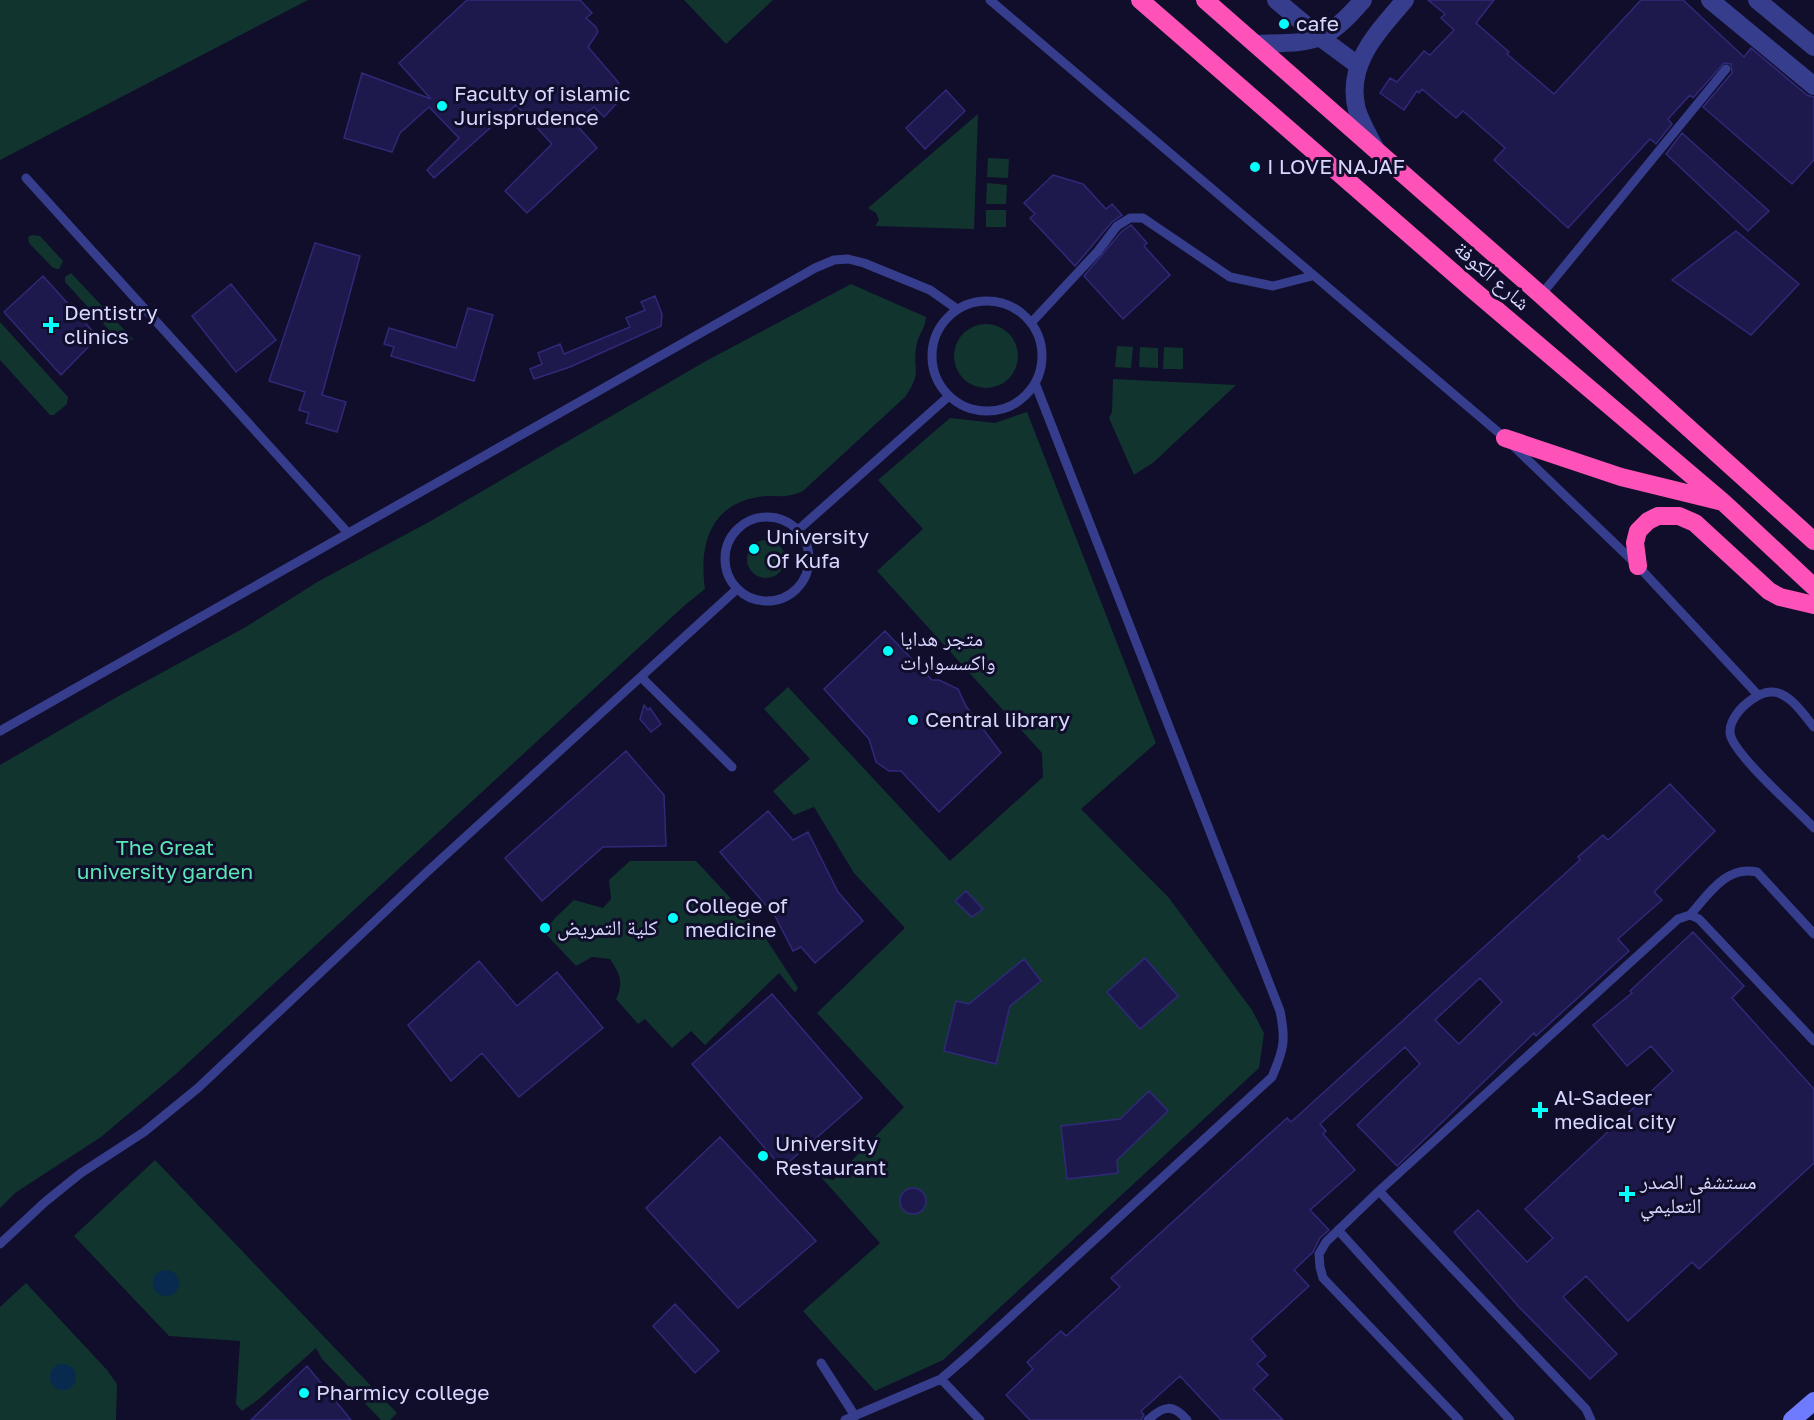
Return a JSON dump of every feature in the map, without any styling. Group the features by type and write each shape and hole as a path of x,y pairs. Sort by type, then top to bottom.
{"highway":[{"name":"شارع الكوفة","path":"1140,0 1472,289 1723,502 1814,587"},
{"name":"شارع الكوفة","path":"1204,0 1541,294 1814,541"},
{"path":"1505,438 1621,477 1723,502"},
{"path":"1638,566 1635,543 1638,531 1648,521 1658,516 1678,516 1695,523 1769,591 1780,597 1814,605"}],"street":[{"path":"1276,0 1359,66"},
{"path":"1256,44 1308,42 1321,38 1332,32 1362,0"},
{"path":"1374,148 1358,110 1355,94 1359,66 1363,53 1405,0"},
{"path":"1710,0 1814,86"},
{"path":"1757,0 1811,39"},
{"path":"1792,1420 1814,1401"}],"lane":[{"path":"990,0 1505,438 1638,566 1758,695"},
{"path":"1541,294 1726,69"},
{"path":"26,178 348,533"},
{"path":"1031,322 1098,251 1117,226 1130,218 1143,218 1230,277 1273,286 1312,276"},
{"path":"0,731 794,279 834,260 848,259 864,263 930,290 957,309"},
{"path":"988,300 1004,303 1019,311 1031,322 1039,337 1042,352 1035,383 1024,396 1011,405 995,410 978,410 963,405 949,396 939,383 933,367 932,351 936,334 944,320 957,309 972,302 988,300"},
{"path":"844,1420 941,1379 1272,1077 1281,1058 1285,1036 1280,1011 1035,383"},
{"path":"798,530 949,396"},
{"path":"771,517 786,521 798,530 809,553 809,567 805,579 796,590 786,597 773,601 760,601 747,597 737,589 728,576 725,562 727,547 733,534 744,524 757,518 771,517"},
{"path":"0,1244 45,1202 81,1173 144,1132 198,1088 427,872 737,589"},
{"path":"641,677 732,767"},
{"path":"1814,727 1788,698 1773,692 1758,695 1742,707 1731,722 1730,734 1733,742 1748,760 1814,828"},
{"path":"1460,1420 1323,1278 1319,1254 1326,1242 1666,929 1678,919 1690,915 1722,879 1748,870 1757,873 1814,934"},
{"path":"1690,915 1699,919 1708,928 1814,1041"},
{"path":"1379,1191 1586,1409 1591,1420"},
{"path":"1338,1230 1510,1420"},
{"path":"821,1363 855,1416"},
{"path":"941,1379 980,1420"},
{"path":"1148,1420 1157,1412 1168,1408 1178,1410 1187,1420"}],"green space":[{"path":"0,0 308,0 0,160"},
{"path":"684,0 773,0 726,44"},
{"path":"978,114 974,229 875,226 879,220 876,213 868,208"},
{"path":"988,158 1009,159 1008,178 987,177"},
{"path":"987,183 1007,185 1006,204 986,204"},
{"path":"986,210 1006,210 1006,227 986,227"},
{"path":"40,236 63,261 59,269 52,267 29,243 28,237"},
{"path":"71,273 133,339 126,345 121,343 65,282 65,277"},
{"name":"The Great university garden","path":"851,284 926,317 917,343 916,375 905,397 803,491 785,496 758,497 728,509 711,530 706,544 705,589 177,1073 101,1137 15,1193 0,1208 0,765 117,697 244,628 319,581 429,522 706,361"},
{"path":"0,322 68,397 67,404 54,415 50,415 0,360"},
{"path":"980,324 992,324 1009,333 1016,344 1018,356 1016,368 1009,379 992,388 980,388 968,383 959,374 954,362 954,350 959,338 968,329"},
{"path":"1117,346 1133,347 1131,368 1115,367"},
{"path":"1140,347 1158,348 1158,368 1139,367"},
{"path":"1164,347 1183,348 1183,369 1163,369"},
{"path":"1113,379 1236,385 1154,462 1134,475 1109,418 1112,412"},
{"path":"1027,412 1156,743 1081,809 1169,898 1252,1010 1264,1033 1259,1068 943,1360 875,1391 803,1311 880,1243 821,1177 833,1180 904,1107 817,1013 905,928 854,873 814,807 794,815 773,791 810,759 764,709 788,687 950,861 1043,777 1042,753 877,571 923,529 878,480 950,418 995,423"},
{"path":"766,540 779,546 785,559 779,572 766,578 753,572 747,559 753,546"},
{"path":"630,861 696,861 761,931 798,988 795,993 779,973 705,1045 691,1031 672,1048 645,1019 638,1024 616,999 620,979 610,959 592,957 576,966 544,932 574,900 603,908 611,899 609,880"},
{"path":"155,1160 397,1413 390,1420 381,1420 322,1359 316,1348 259,1399 242,1411 236,1404 240,1341 169,1336 74,1236"},
{"path":"26,1283 107,1370 117,1384 116,1420 0,1420 0,1307"}],"water":[{"path":"166,1270 175,1274 179,1283 175,1292 166,1296 157,1292 153,1283 157,1274"},
{"path":"63,1364 72,1368 76,1377 72,1386 63,1390 54,1386 50,1377 54,1368"}],"building":[{"name":"Faculty of islamic Jurisprudence","path":"467,0 580,0 592,13 586,18 598,32 588,47 619,83 611,91 618,102 604,117 594,107 574,122 597,148 527,213 505,191 552,144 516,105 434,178 427,170 459,138 429,107 400,133 392,152 344,138 362,73 431,99 399,63"},
{"path":"1428,0 1494,0 1476,23 1509,52 1507,54 1554,94 1641,0 1683,0 1744,57 1751,48 1807,95 1814,97 1814,160 1792,184 1703,107 1732,73 1731,64 1724,63 1693,98 1690,95 1668,119 1672,124 1656,144 1650,139 1568,228 1494,160 1505,148 1463,111 1456,118 1422,89 1419,93 1417,91 1404,110 1380,93 1390,78 1397,82 1424,51 1430,55 1454,30 1441,18 1445,14"},
{"path":"946,90 965,111 925,149 906,128"},
{"path":"1682,133 1769,211 1748,231 1666,154"},
{"path":"1053,175 1083,184 1106,209 1112,204 1122,215 1112,222 1075,266 1030,218 1035,214 1024,203"},
{"path":"1131,225 1147,243 1144,246 1170,275 1123,319 1084,276 1122,231"},
{"path":"1736,231 1799,284 1751,335 1672,280"},
{"path":"315,243 360,256 322,395 346,402 337,432 306,423 309,413 299,410 305,392 269,381"},
{"name":"Dentistry clinics","path":"43,276 98,337 61,375 4,312"},
{"path":"231,284 276,340 236,372 192,316"},
{"path":"655,296 662,314 661,326 570,367 534,379 530,369 542,364 538,353 560,344 564,354 630,327 626,318 645,310 641,302"},
{"path":"468,308 493,315 474,381 391,356 394,347 384,344 389,328 456,348"},
{"path":"885,631 932,680 939,680 958,689 966,706 1001,753 939,812 901,771 889,771 876,762 869,739 824,689"},
{"path":"644,705 648,710 650,708 661,724 651,732 640,719"},
{"path":"626,751 664,795 666,846 603,847 542,901 505,858"},
{"path":"1670,784 1715,831 1654,892 1662,900 1618,939 1629,951 1536,1036 1534,1033 1397,1166 1357,1125 1420,1064 1405,1047 1320,1124 1326,1131 1323,1134 1355,1170 1310,1210 1329,1230 1320,1238 1313,1252 1294,1270 1309,1286 1251,1339 1266,1356 1257,1364 1268,1375 1253,1389 1283,1420 1221,1420 1180,1376 1141,1411 1144,1415 1141,1420 1030,1420 1006,1395 1033,1369 1027,1362 1061,1331 1066,1336 1120,1287 1111,1278 1287,1118 1291,1122 1580,860 1578,857 1603,835 1608,840","holes":["1480,978 1502,1002 1459,1044 1435,1020"]},
{"path":"768,811 793,840 808,832 838,892 863,921 815,963 801,947 793,951 775,916 720,852"},
{"path":"966,891 983,909 972,917 955,901"},
{"path":"1693,932 1744,986 1732,998 1814,1089 1814,1163 1699,1269 1692,1262 1628,1321 1586,1276 1563,1297 1617,1354 1590,1379 1518,1306 1454,1232 1478,1210 1527,1262 1553,1238 1525,1209 1673,1071 1651,1046 1627,1066 1593,1025 1632,993 1630,991"},
{"path":"1145,958 1178,996 1140,1029 1107,992"},
{"path":"1024,959 1041,981 1010,1006 996,1064 944,1051 956,1001 969,1004"},
{"path":"479,961 517,1006 557,972 603,1028 519,1097 482,1053 451,1081 408,1025"},
{"path":"772,994 862,1098 782,1168 692,1064"},
{"path":"1149,1091 1168,1111 1117,1160 1118,1173 1067,1179 1061,1126 1120,1119"},
{"path":"720,1137 816,1241 738,1308 646,1208"},
{"path":"913,1188 923,1191 926,1201 923,1211 913,1214 903,1211 900,1201 903,1191"},
{"path":"675,1304 719,1351 695,1373 653,1326"},
{"name":"Pharmicy college","path":"307,1366 351,1420 251,1420"}],"place":[{"name":"cafe","path":"1284,24"},
{"name":"Faculty of islamic Jurisprudence","path":"442,106"},
{"name":"I LOVE NAJAF","path":"1255,167"},
{"name":"Dentistry clinics","path":"51,325"},
{"name":"University Of Kufa","path":"754,549"},
{"name":"متجر هدايا واكسسوارات","path":"888,651"},
{"name":"Central library","path":"913,720"},
{"name":"College of medicine","path":"673,918"},
{"name":"كلية التمريض","path":"545,928"},
{"name":"Al-Sadeer medical city","path":"1540,1110"},
{"name":"University Restaurant","path":"763,1156"},
{"name":"مستشفى الصدر التعليمي","path":"1627,1194"},
{"name":"Pharmicy college","path":"304,1393"}]}
